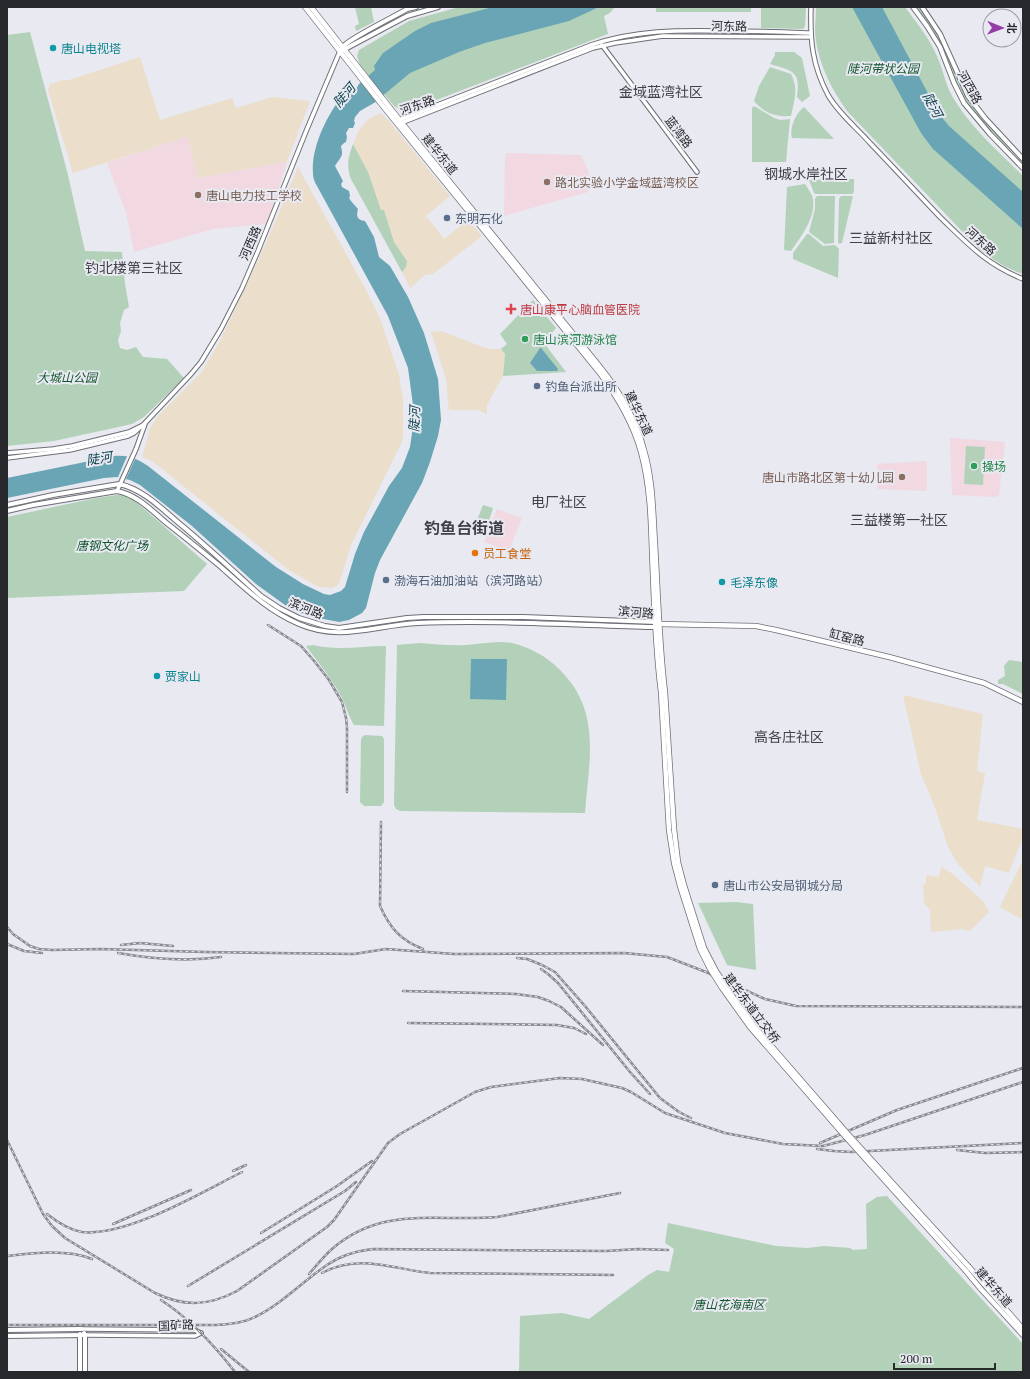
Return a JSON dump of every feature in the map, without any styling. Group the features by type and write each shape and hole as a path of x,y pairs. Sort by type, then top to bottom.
{"main road":[{"path":"305,7 342,49"},
{"path":"310,7 342,49"},
{"path":"342,49 351,40 407,8 416,7"},
{"path":"342,49 407,16 438,7"},
{"name":"河西路","path":"913,7 940,47 954,83 964,103 990,134 1023,168"},
{"name":"河西路","path":"922,7 940,34 968,96 984,118 1023,159"},
{"name":"建华东道","path":"342,49 384,104 612,383 627,407 644,450 650,480 654,512 657,624 663,692"},
{"path":"1007,151 1010,146"},
{"path":"7,505 120,482"},
{"name":"滨河路","path":"120,482 136,490 161,508 261,596 279,608 299,618 325,626 339,628 424,617 523,617 657,624"},
{"path":"7,511 33,505 117,491"},
{"name":"滨河路","path":"117,491 128,493 145,505 261,602 298,624 324,632 340,633 416,623 657,624"},
{"name":"缸窑路","path":"657,624 756,626 776,630 889,657 984,683 1023,702"},
{"name":"建华东道立交桥","path":"663,692 673,821 678,862 704,948 716,971 754,1026 968,1269"},
{"name":"建华东道","path":"968,1269 1023,1329"},
{"name":"建华东道","path":"968,1269 980,1288 1023,1335"},
{"path":"81,1329 85,1372"},
{"name":"国矿路","path":"7,1330 81,1329"},
{"path":"80,1372 82,1335"},
{"name":"国矿路","path":"7,1336 82,1335"}],"street":[{"name":"河东路","path":"811,7 810,35 816,67 828,96 838,110 974,251 993,265 1007,273 1023,279"},
{"name":"河东路","path":"400,122 591,45 617,38 650,32 688,30 810,35"},
{"name":"河东路","path":"400,122 602,46 663,36 810,35"},
{"name":"蓝湾路","path":"602,46 697,172"},
{"name":"河西路","path":"7,458 70,450 128,436 134,433 145,423 201,362 242,288 258,252 307,128 342,49"},
{"name":"河西路","path":"7,453 72,446 129,432 145,423"},
{"path":"117,491 133,456 145,423"},
{"name":"国矿路","path":"81,1329 194,1330 201,1333 195,1336 82,1335"}],"shaded area":[{"path":"140,57 160,120 232,98 236,108 272,97 310,101 287,162 198,178 187,137 73,173 48,90 50,84 63,80 69,80"},
{"path":"381,113 450,196 426,216 444,239 468,220 482,236 433,274 425,275 410,288 402,272 406,267 407,261 394,242 384,210 381,211 368,172 353,144 359,130 369,119"},
{"name":"唐山电力技工学校","path":"187,137 198,178 287,162 267,224 213,229 134,252 126,212 107,163"},
{"name":"路北实验小学金域蓝湾校区","path":"507,153 581,155 589,172 588,192 504,216 505,157"},
{"path":"298,167 366,290 381,321 399,375 403,399 402,442 351,545 340,581 338,585 332,588 319,587 290,571 152,461 142,457 150,429 157,417 201,373 220,341 267,241"},
{"path":"441,331 488,349 501,349 505,354 503,376 487,405 487,414 478,410 449,410 446,379 431,332"},
{"path":"950,438 1005,442 999,495 996,497 952,495"},
{"name":"唐山市路北区第十幼儿园","path":"927,461 927,491 877,489 877,464"},
{"path":"497,509 522,518 509,551 484,542"},
{"path":"903,695 983,714 977,771 985,773 977,820 1023,829 1023,837 1009,873 985,866 980,887 958,864 948,847 936,810 921,774"},
{"path":"1022,862 1023,863 1023,920 1000,907"},
{"path":"942,867 954,875 983,901 989,912 970,931 962,929 931,932 930,910 924,903 923,885 926,883 926,875 939,877"}],"green space":[{"path":"355,7 371,7 374,22 356,31 355,26 359,24"},
{"path":"459,7 615,7 610,13 604,16 608,34 405,112 394,106 360,65 357,56 359,50 409,21"},
{"path":"656,7 751,7 751,12 656,12"},
{"path":"761,7 806,7 805,26 803,29 761,28"},
{"name":"陡河带状公园","path":"816,7 905,7 934,49 952,96 959,107 985,138 1023,176 1023,274 1000,263 979,249 847,111 836,95 820,60 815,37"},
{"path":"916,7 918,7 942,42 968,101 1007,147 1005,147 972,109 961,93 933,30"},
{"name":"大城山公园","path":"30,32 68,175 85,251 122,252 129,307 124,310 120,323 121,331 118,340 120,348 127,350 136,347 143,357 167,359 184,378 144,417 132,424 54,441 7,446 7,35"},
{"path":"775,52 794,52 802,58 810,96 802,102 797,97 798,81 793,73 784,68 770,64"},
{"path":"770,67 791,74 795,85 795,95 791,116 775,115 762,109 754,101 759,86"},
{"path":"754,106 774,118 780,120 790,119 786,162 752,162 752,108"},
{"path":"804,107 834,139 792,138 792,125 798,113"},
{"path":"353,144 368,172 381,210 384,210 394,242 407,261 406,267 402,272 351,179 348,170 348,162"},
{"path":"854,179 853,194 816,194 814,193 809,180"},
{"path":"805,184 813,199 810,220 791,251 784,250 787,187"},
{"path":"817,196 835,196 834,243 825,244 809,232 815,209 815,199"},
{"path":"841,196 853,196 842,243 839,244 839,199"},
{"path":"807,234 823,246 835,245 839,249 838,278 793,259 793,253"},
{"name":"唐山滨河游泳馆","path":"533,300 556,328 544,343 566,372 503,376 505,354 501,349 507,344 500,334"},
{"name":"操场","path":"966,446 985,447 983,485 964,484"},
{"name":"唐钢文化广场","path":"117,495 124,495 134,500 207,564 184,591 7,598 7,517"},
{"path":"483,505 493,508 487,527 476,523"},
{"path":"495,642 512,643 537,653 549,660 559,669 573,685 582,702 587,719 590,736 590,755 585,813 400,811 396,809 394,805 397,645 420,643 466,645"},
{"path":"313,645 331,648 386,646 384,726 354,725 337,689 306,646"},
{"path":"1009,660 1023,662 1023,694 1003,684 998,684 998,680 1005,676 1004,666"},
{"path":"365,735 382,736 384,739 384,802 381,806 364,806 360,802 361,740"},
{"path":"736,902 753,904 756,970 727,965 698,903"},
{"name":"唐山花海南区","path":"887,1196 1023,1344 1023,1372 519,1372 520,1316 562,1313 589,1319 648,1275 657,1270 669,1272 674,1249 665,1243 668,1223 776,1246 807,1248 824,1246 850,1248 853,1250 867,1249 866,1204 877,1197"}],"water":[{"name":"陡河","path":"493,7 599,7 569,21 485,43 459,52 410,73 374,103 360,111 355,117 353,128 349,128 346,133 346,142 341,146 342,155 335,166 343,181 341,184 342,187 349,191 349,198 358,209 358,217 360,220 365,221 374,237 379,257 390,266 408,297 424,333 438,379 441,420 438,436 422,483 380,560 366,608 362,613 349,620 339,622 308,616 285,605 256,584 192,526 140,485 130,480 117,477 104,478 7,498 7,478 114,456 132,458 148,466 276,567 303,584 324,594 330,595 341,591 345,587 355,554 364,532 389,486 402,468 410,447 414,420 408,368 388,316 314,180 313,165 316,146 323,127 337,103 341,103 375,70 374,66 383,53 415,31 431,23"},
{"name":"陡河","path":"852,7 882,7 939,114 949,126 1023,192 1023,229 933,149 921,133"},
{"path":"540,348 558,369 557,371 537,371 530,363"},
{"path":"471,659 507,659 506,700 470,699"}],"pier":[{"path":"128,454 136,457 125,481 118,477"}],"railway":[{"path":"268,625 301,646 329,680 342,702 347,727 347,792"},
{"path":"381,822 380,906 392,927 408,942 423,949"},
{"path":"7,927 13,934 30,946 39,949 52,950 101,949 354,954 386,949 454,954 624,953 667,957 706,972 765,999 796,1006 1023,1007"},
{"path":"121,945 140,943 173,946"},
{"path":"7,944 24,951 42,953"},
{"path":"118,953 170,959 208,959 221,957"},
{"path":"517,958 527,959 555,972 585,1006 660,1098 679,1112 691,1118"},
{"path":"541,969 558,983 630,1072 650,1094"},
{"path":"403,991 516,994 538,997 561,1007 603,1045"},
{"path":"408,1023 557,1025 574,1028 586,1034"},
{"path":"820,1143 897,1110 1023,1068"},
{"path":"7,1140 43,1214 52,1226 65,1238 155,1293 176,1301 196,1303 216,1300 237,1291 327,1227 334,1220 388,1143 400,1134 475,1092 491,1087 560,1078 582,1079 622,1088 665,1113 725,1133 783,1144 823,1146 865,1135 1023,1082"},
{"path":"817,1149 851,1152 1023,1143"},
{"path":"957,1150 985,1153 1023,1152"},
{"path":"261,1233 337,1186 372,1161"},
{"path":"233,1171 246,1165"},
{"path":"47,1214 63,1225 82,1232 100,1232 120,1228 186,1201 242,1172"},
{"path":"188,1286 345,1191 356,1182"},
{"path":"113,1224 191,1190"},
{"path":"309,1274 332,1249 351,1235 371,1226 411,1218 497,1217 620,1193"},
{"path":"7,1325 217,1325 241,1322 265,1312 332,1262 349,1254 373,1249 606,1251 638,1249 668,1250"},
{"path":"7,1256 39,1253 61,1253 92,1259"},
{"path":"322,1273 335,1267 362,1263 430,1273 613,1275"},
{"path":"161,1300 201,1333 235,1372"},
{"path":"221,1349 249,1372"}],"place":[{"name":"唐山电视塔","path":"53,48"},
{"name":"路北实验小学金域蓝湾校区","path":"547,182"},
{"name":"唐山电力技工学校","path":"198,195"},
{"name":"东明石化","path":"447,218"},
{"name":"唐山康平心脑血管医院","path":"511,309"},
{"name":"唐山滨河游泳馆","path":"525,339"},
{"name":"钓鱼台派出所","path":"537,386"},
{"name":"操场","path":"974,466"},
{"name":"唐山市路北区第十幼儿园","path":"902,477"},
{"name":"员工食堂","path":"475,553"},
{"name":"渤海石油加油站（滨河路站）","path":"386,580"},
{"name":"毛泽东像","path":"722,582"},
{"name":"贾家山","path":"157,676"},
{"name":"唐山市公安局钢城分局","path":"715,885"}],"district":[{"name":"金域蓝湾社区","path":"661,91"},
{"name":"钢城水岸社区","path":"806,173"},
{"name":"三益新村社区","path":"891,237"},
{"name":"钓北楼第三社区","path":"134,267"},
{"name":"电厂社区","path":"559,501"},
{"name":"三益楼第一社区","path":"899,519"},
{"name":"钓鱼台街道","path":"464,528"},
{"name":"高各庄社区","path":"789,736"}]}
